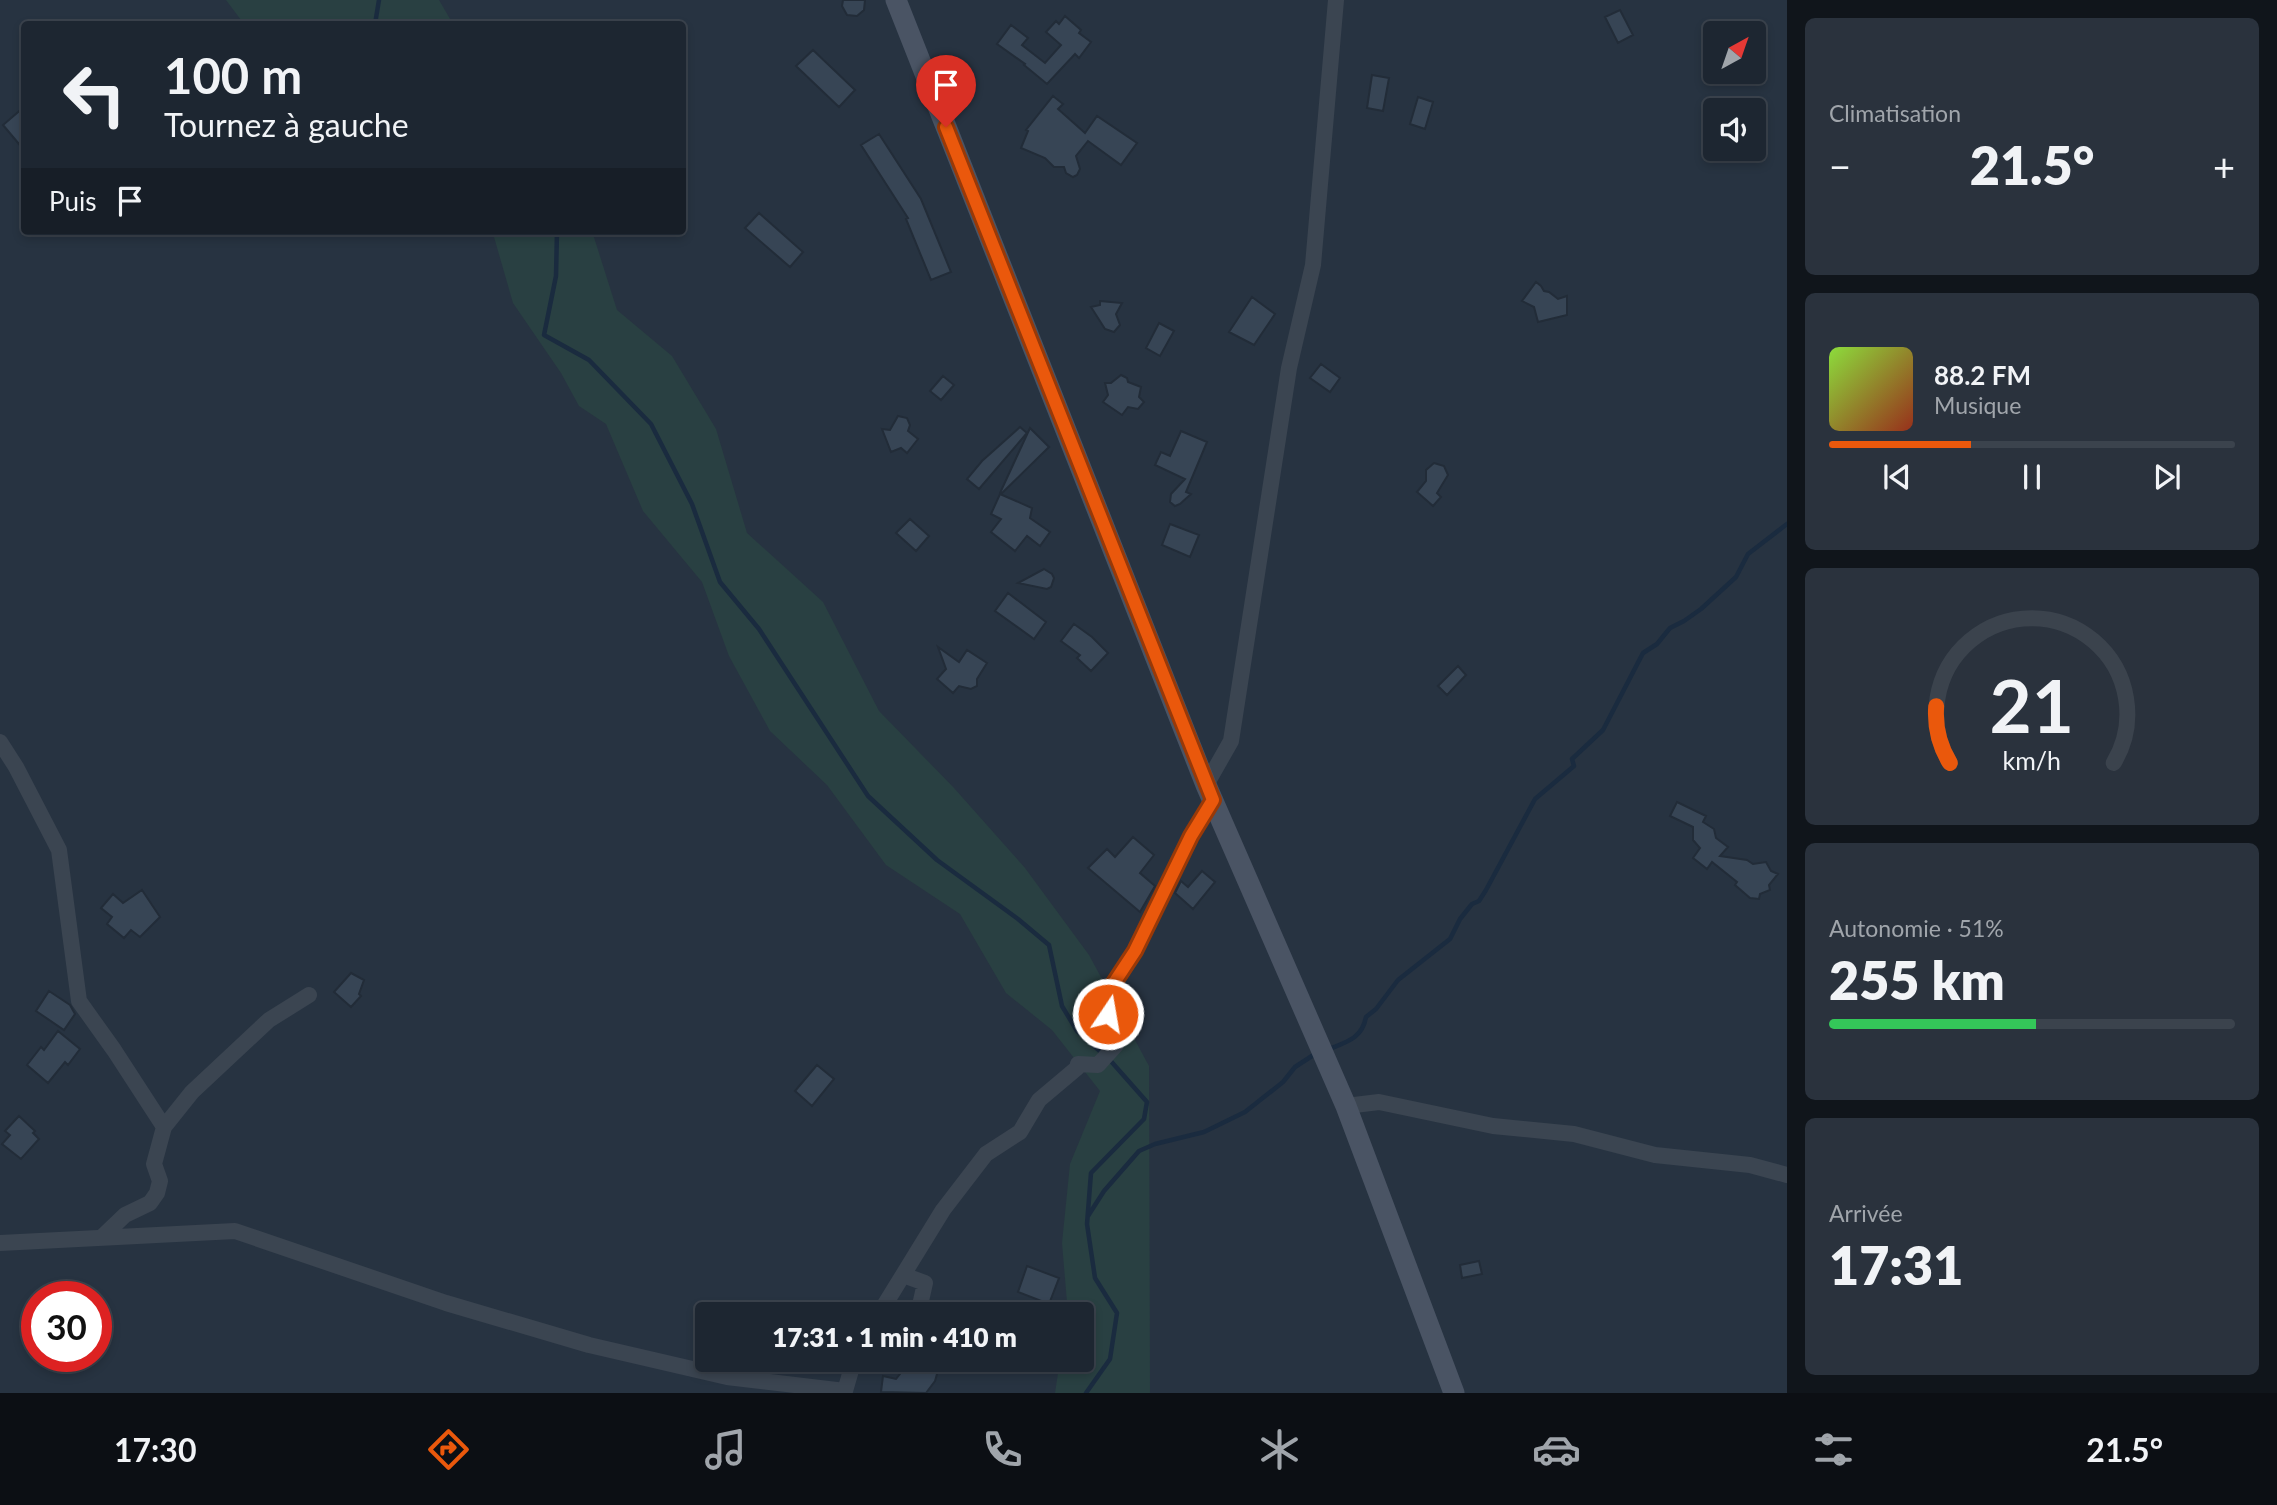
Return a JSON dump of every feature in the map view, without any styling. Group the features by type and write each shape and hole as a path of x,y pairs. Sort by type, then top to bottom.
{"main road":[{"path":"896,0 1210,793 1346,1106 1454,1393"}],"street":[{"path":"886,1302 943,1210 986,1154 1020,1132 1039,1100 1077,1068 1078,1064 1098,1065 1116,1045 1110,1031 1106,998 1135,951 1191,836 1231,741 1289,368 1313,265 1336,0"},
{"path":"0,742 59,850 79,1001 164,1127"},
{"path":"101,1238 125,1215 150,1203 157,1193 160,1181 154,1164 164,1127 192,1093 269,1020 309,995"},
{"path":"1346,1106 1380,1102 1493,1126 1574,1134 1655,1155 1751,1165 1787,1175"},
{"path":"0,1243 235,1231 446,1303 589,1345 695,1370"},
{"path":"903,1275 925,1283 921,1302"},
{"path":"705,1372 845,1391 851,1372"}],"green space":[{"path":"226,0 439,0 451,21 242,21"},
{"path":"492,235 593,235 617,310 672,356 716,429 747,533 823,602 879,711 954,788 1025,868 1089,955 1149,1066 1150,1393 1055,1393 1058,1372 1094,1372 1094,1302 1067,1302 1062,1243 1070,1164 1100,1091 1052,1030 1006,993 960,914 886,865 827,785 770,731 729,656 702,582 643,511 606,424 579,406 561,373 513,303"}],"building":[{"path":"843,0 865,0 864,10 857,16 847,15 842,6"},
{"path":"1620,10 1633,35 1618,43 1605,17"},
{"path":"1065,16 1081,30 1079,33 1091,42 1079,58 1075,54 1047,84 997,44 1011,25 1028,38 1022,45 1045,63 1061,45 1046,32 1056,21 1059,24"},
{"path":"813,50 855,90 839,107 796,66"},
{"path":"1372,75 1389,78 1383,111 1367,108"},
{"path":"1053,96 1063,104 1058,109 1085,133 1097,116 1137,143 1121,165 1088,141 1076,156 1080,169 1073,177 1066,173 1064,167 1054,167 1045,158 1021,148 1028,131 1026,130"},
{"path":"1418,97 1433,102 1425,129 1410,124"},
{"path":"21,110 21,146 3,125"},
{"path":"879,134 921,199 951,272 931,280 906,219 908,218 861,145"},
{"path":"759,213 803,252 790,267 745,228"},
{"path":"1536,282 1544,291 1558,299 1567,296 1567,315 1538,322 1534,307 1522,301"},
{"path":"1252,297 1275,314 1254,345 1229,332"},
{"path":"1100,301 1122,303 1116,314 1120,325 1114,332 1105,329 1091,307 1100,305"},
{"path":"1159,323 1174,331 1160,356 1146,348"},
{"path":"1321,364 1340,378 1330,392 1310,378"},
{"path":"1121,375 1127,378 1128,382 1141,387 1139,397 1144,402 1138,409 1128,407 1122,415 1103,402 1108,395 1105,383 1111,383"},
{"path":"943,376 954,385 941,400 930,391"},
{"path":"898,416 907,418 910,425 908,431 918,439 907,453 901,448 891,452 882,429 890,430"},
{"path":"1020,427 1027,433 979,489 967,479 982,461"},
{"path":"1030,428 1049,447 1001,494 1000,493"},
{"path":"1181,431 1207,442 1186,492 1191,494 1175,506 1170,502 1171,494 1185,479 1155,465 1161,452 1170,456"},
{"path":"1434,463 1444,466 1448,475 1437,493 1441,497 1433,506 1417,492 1426,481 1426,470"},
{"path":"1000,494 1032,508 1030,518 1050,532 1040,546 1027,536 1015,551 991,532 1001,519 991,514"},
{"path":"910,519 929,536 916,551 896,533"},
{"path":"1170,524 1199,535 1190,557 1162,545"},
{"path":"1044,569 1054,578 1051,587 1047,589 1018,583"},
{"path":"1008,593 1046,622 1034,639 995,611"},
{"path":"1074,624 1108,653 1091,671 1077,658 1080,655 1061,641"},
{"path":"938,647 959,662 967,650 987,663 977,679 977,686 971,689 959,686 953,693 937,679 946,669"},
{"path":"1458,666 1466,675 1447,695 1438,686"},
{"path":"1677,802 1706,816 1703,822 1714,829 1716,838 1728,847 1720,856 1747,860 1753,864 1766,862 1771,871 1778,874 1769,885 1770,890 1760,894 1759,899 1750,898 1735,885 1737,882 1712,862 1707,869 1693,858 1700,848 1693,840 1693,827 1670,816"},
{"path":"1133,837 1154,855 1140,873 1155,886 1140,912 1088,868 1107,849 1115,857"},
{"path":"1202,871 1215,882 1193,909 1175,893 1181,881 1188,887"},
{"path":"142,890 160,917 140,937 131,930 124,938 107,924 112,917 101,908 113,894 123,903"},
{"path":"351,973 364,980 359,994 361,996 351,1007 334,992"},
{"path":"49,991 70,1005 75,1014 64,1030 36,1011"},
{"path":"58,1031 80,1049 68,1065 65,1062 48,1083 27,1065 41,1047 44,1050"},
{"path":"817,1065 834,1079 812,1106 795,1091"},
{"path":"19,1116 35,1131 33,1133 39,1139 21,1159 2,1144 10,1135 5,1131"},
{"path":"1479,1261 1482,1274 1462,1278 1460,1265"},
{"path":"1027,1266 1059,1278 1050,1302 1018,1292"},
{"path":"902,1372 938,1372 926,1393 881,1392 883,1376 896,1379"}],"waterway":[{"path":"376,21 379,0"},
{"path":"557,235 556,276 544,335 589,360 651,424 692,504 720,582 759,629 868,796 937,860 1049,945 1062,1006 1077,1031 1102,1053"},
{"path":"1327,1050 1357,1035 1366,1017 1376,1009 1398,980 1450,939 1460,919 1472,904 1479,901 1486,890 1535,799 1574,766 1572,759 1603,730 1643,653 1657,644 1670,628 1701,609 1736,577 1748,554 1787,524"},
{"path":"1088,1216 1104,1191 1139,1151 1155,1144 1204,1132 1245,1112 1283,1082 1295,1067 1315,1054"},
{"path":"1086,1393 1110,1359 1117,1313 1095,1278 1087,1224 1091,1173 1144,1119 1147,1102 1109,1059"}],"route":[{"path":"946,127 1213,800 1191,836 1135,951 1110,989 1106,998 1108,1014"}]}
